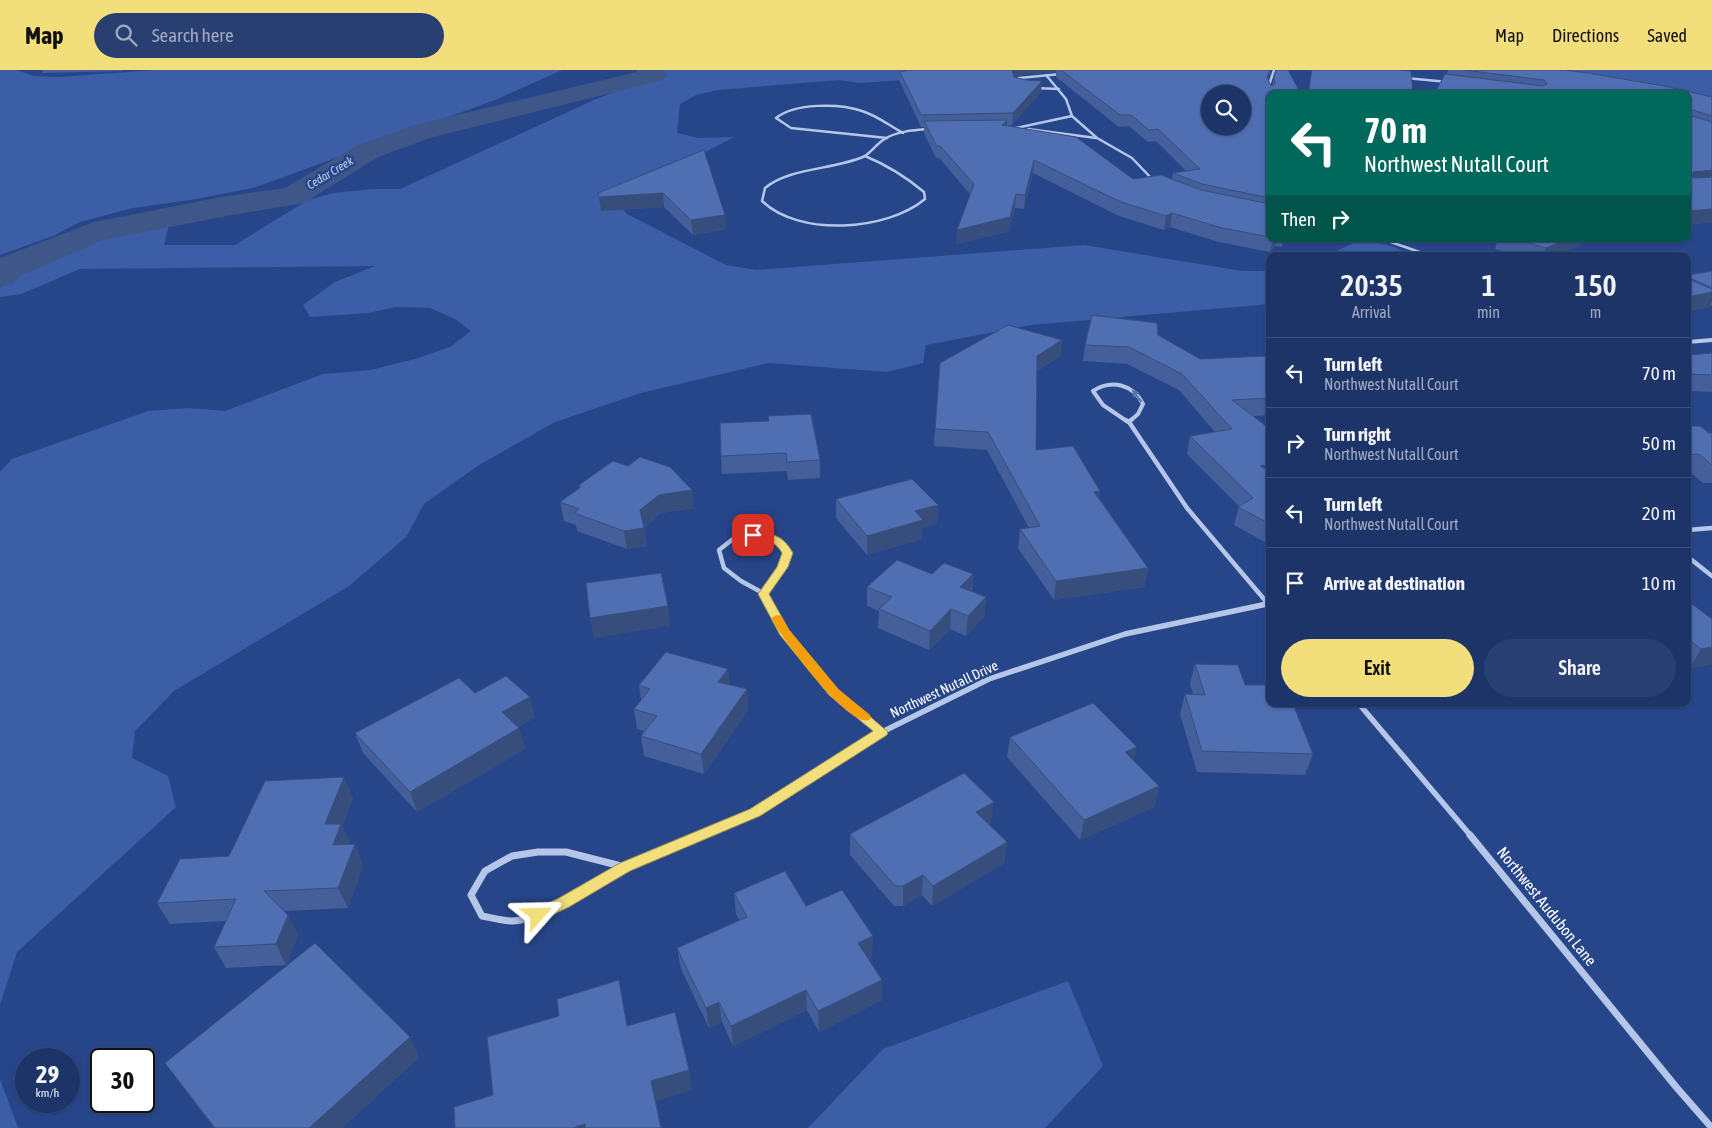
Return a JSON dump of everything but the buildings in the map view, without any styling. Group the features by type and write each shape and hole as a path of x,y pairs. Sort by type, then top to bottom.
{"street":[{"path":"1269,90 1274,70"},
{"path":"1015,85 1014,81 1019,78 1063,74"},
{"path":"1046,75 1064,94 1071,107 1072,116 1097,138 1132,158 1157,184"},
{"path":"1404,78 1452,82"},
{"path":"1032,88 1059,89"},
{"path":"888,138 790,128 776,118 780,114 802,107 844,106 864,111 903,133"},
{"path":"1022,128 1072,116"},
{"path":"1012,128 1097,138"},
{"path":"864,156 887,165 904,175 924,192 925,200 920,206 906,213 883,220 852,224 821,223 787,218 771,209 762,201 763,193 767,186 783,178 842,164 864,156 888,138 903,133 931,129"},
{"path":"1392,242 1420,252"},
{"path":"1691,342 1712,340"},
{"path":"1129,422 1138,414 1143,404 1138,394 1128,386 1117,384 1102,385 1094,391 1101,405 1129,422 1187,508 1266,600"},
{"path":"1691,530 1712,528"},
{"path":"764,594 783,567 788,553 782,543 771,536 753,535 734,538 719,550 724,568 741,581 764,594 784,632 833,692 882,732"},
{"path":"1691,559 1712,576"},
{"name":"Northwest Nutall Drive","path":"625,867 566,852 538,852 512,856 485,871 471,894 482,916 514,921 538,915 564,903 625,867 755,813 882,732 998,676 1125,634 1266,605"},
{"name":"Northwest Audubon Lane","path":"1362,707 1457,819 1677,1088 1712,1128"}],"shaded area":[{"path":"0,70 16,70 34,76 60,77 155,70 562,70 495,100 253,188 133,208 80,222 53,236 0,255"},
{"path":"641,70 931,70 933,78 860,83 839,80 718,90 696,95 680,104 677,133 698,138 734,137 614,200 627,214 726,265 757,270 1084,245 1242,271 1266,271 1266,304 1031,325 926,345 923,363 887,372 768,363 641,393 555,422 479,465 424,504 406,537 349,586 174,691 135,731 132,758 168,776 176,807 17,952 0,1005 0,472 12,459 148,411 188,408 225,411 323,374 371,370 415,359 450,347 471,331 455,319 430,308 396,307 368,313 310,317 303,305 335,282 375,266 80,269 21,294 0,297 0,288 20,268 59,249 119,230 169,225 164,245 235,245 308,200 333,193 372,189 400,189 594,100 645,80"},
{"path":"1526,70 1712,70 1712,103 1691,95 1691,90 1661,90"},
{"path":"1355,242 1375,242 1406,252 1334,252"},
{"path":"1068,981 1103,1066 1045,1128 808,1128 883,1049"},
{"path":"0,1079 18,1128 0,1128"}],"waterway":[{"name":"Cedar Creek","path":"0,276 7,268 94,232 221,207 293,196 368,151 424,131 655,75 647,70"}],"slow traffic":[{"path":"777,618 784,632 833,692 864,717"}],"route":[{"path":"538,915 564,903 625,867 755,813 882,732 833,692 784,632 764,594 783,567 788,553 782,543 771,536 753,535"}]}
